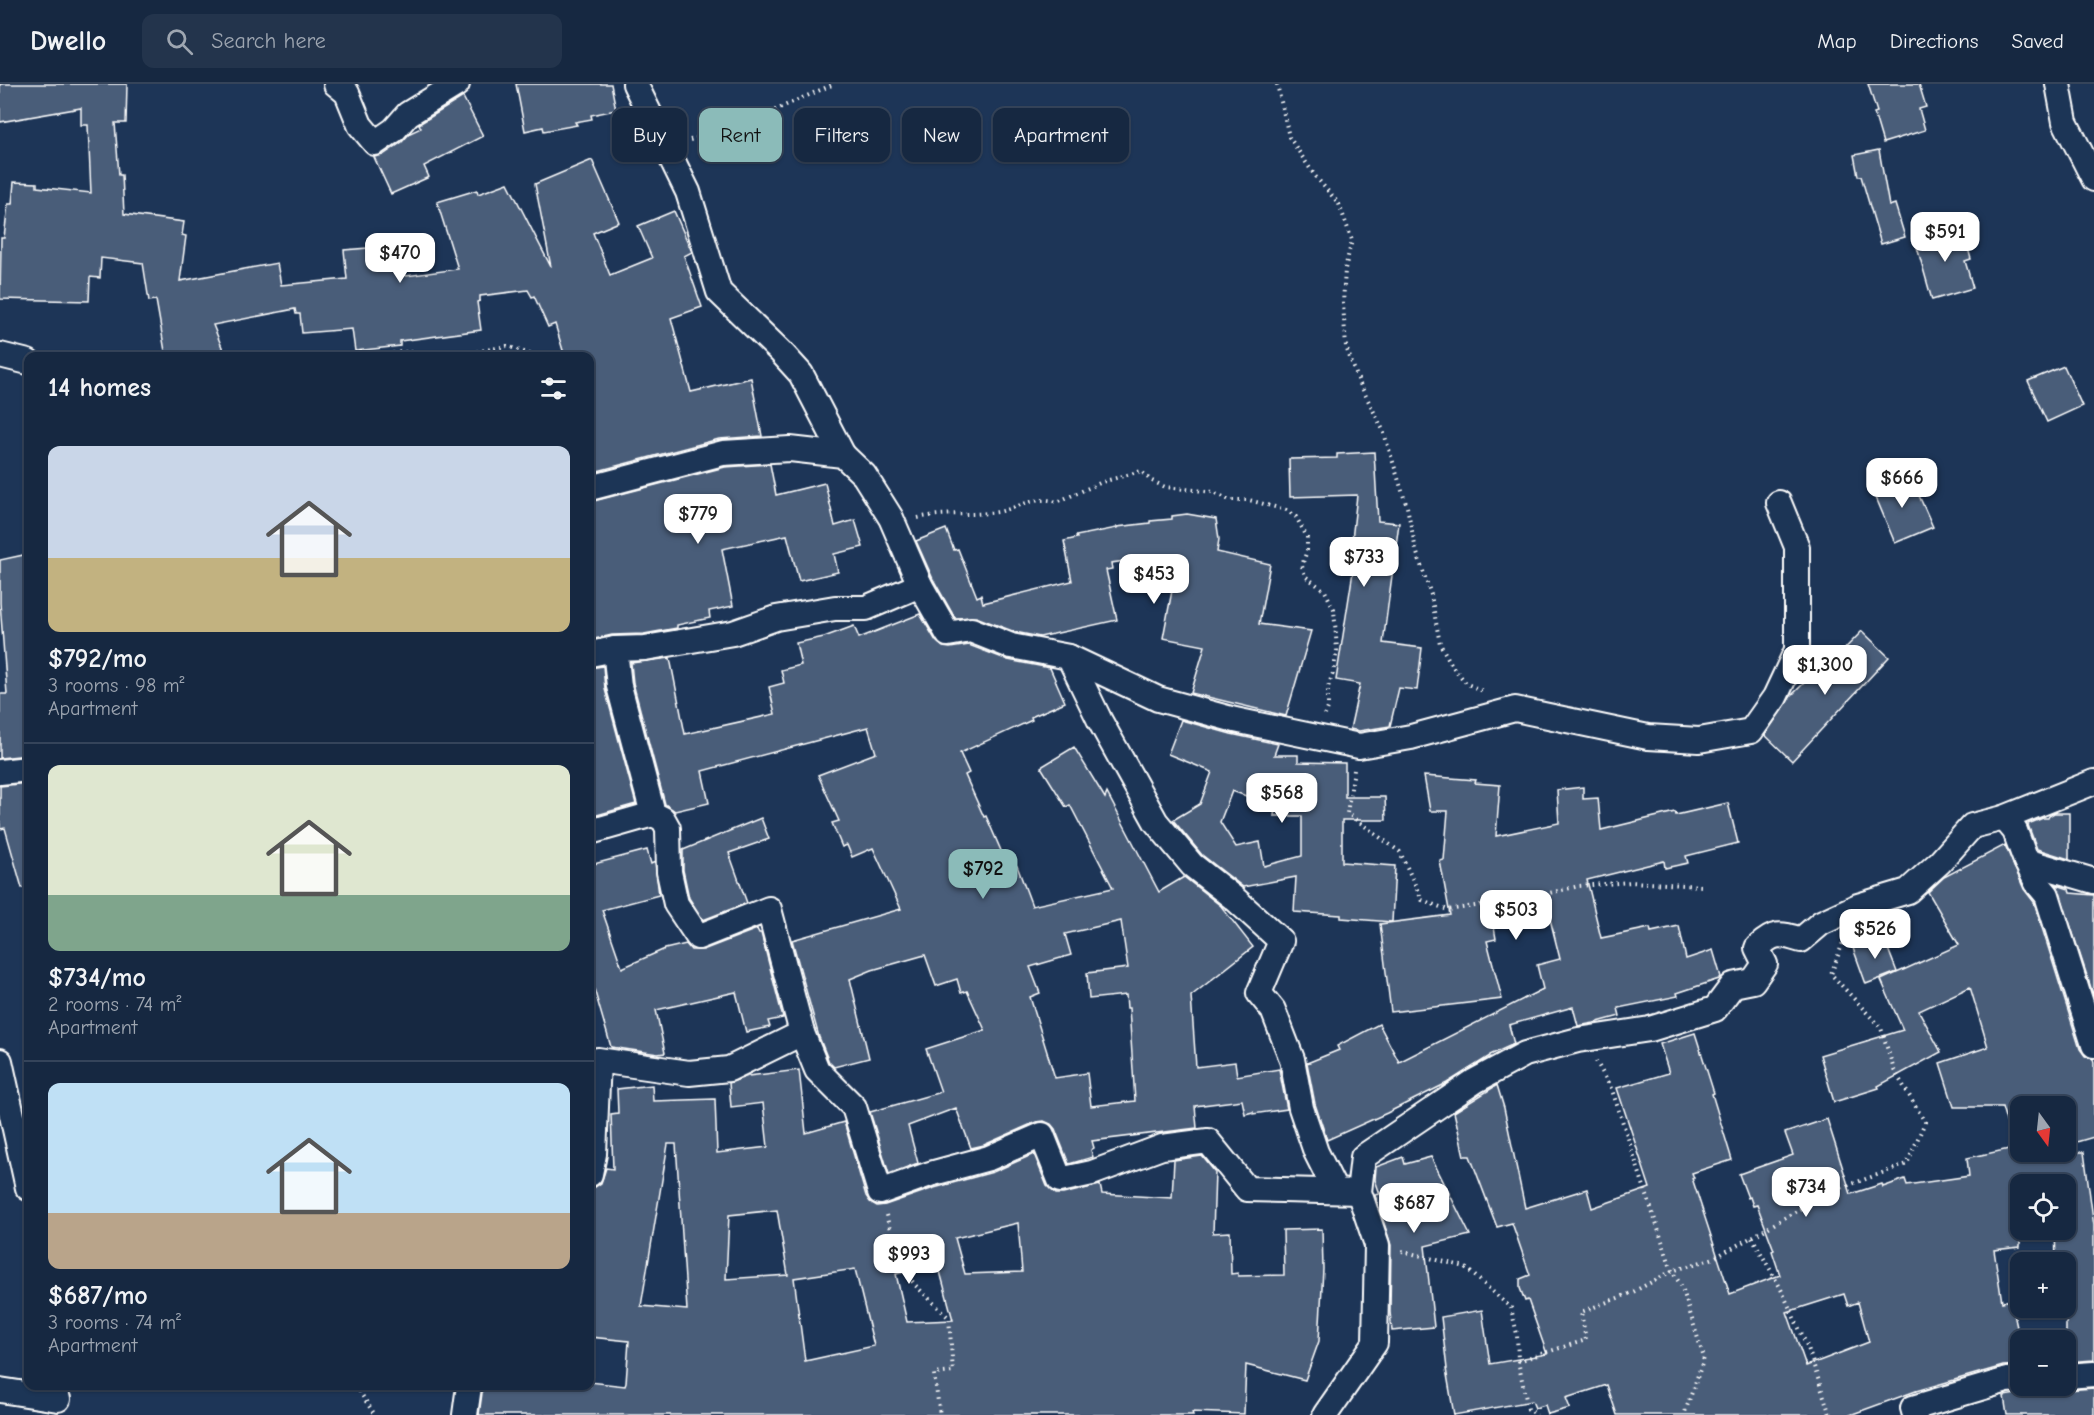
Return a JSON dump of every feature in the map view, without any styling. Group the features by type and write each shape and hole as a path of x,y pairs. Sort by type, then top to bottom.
{"street":[{"path":"336,84 347,93 360,125 375,143 394,130 408,114 457,84"},
{"path":"635,84 647,108"},
{"path":"2058,84 2065,122 2094,179"},
{"path":"673,162 688,192 719,292 801,374 843,455 864,475 894,524 920,585 948,634 970,630 1011,646 1069,657 1158,699 1235,720 1359,746 1411,737 1515,709 1648,737 1699,740 1751,731 1774,697 1797,650 1797,547 1779,503"},
{"path":"0,355 24,361"},
{"path":"594,487 723,453 790,449 843,455"},
{"path":"594,653 615,649 645,648 733,633 786,616 835,608 866,608 920,585"},
{"path":"615,649 619,686 653,814"},
{"path":"1069,657 1100,721 1156,822 1192,865 1235,899 1281,941 1258,993 1273,1010 1292,1059 1301,1108 1316,1152 1335,1190"},
{"path":"0,772 24,769"},
{"path":"1325,1415 1375,1343 1377,1245 1359,1192 1363,1157 1476,1081 1525,1054 1578,1041 1650,1029 1715,1009 1733,985 1753,981 1765,964 1757,948 1769,937 1781,934 1801,940 1821,924 1858,906 1908,891 1940,862 1972,826 2004,818 2094,782"},
{"path":"594,831 653,814 663,819 668,828 669,872 676,903 698,937 769,909 802,1033 817,1070 854,1107 880,1192 930,1174 989,1158 1042,1136 1060,1180 1092,1173 1162,1146 1208,1141 1247,1189 1359,1192"},
{"path":"2004,818 2015,831 2026,861 2037,883 2047,895 2094,1045"},
{"path":"2026,861 2094,881"},
{"path":"594,1117 598,1060 688,1073 729,1069 802,1033"},
{"path":"0,1061 24,1170"},
{"path":"2076,1375 2094,1374"},
{"path":"1915,1415 1913,1408 2010,1380"},
{"path":"0,1390 59,1400"},
{"path":"465,1415 469,1390"}],"path":[{"path":"687,140 736,126 834,84"},
{"path":"1277,84 1289,137 1315,176 1339,204 1352,240 1345,269 1343,304 1346,347 1359,382 1383,430 1390,452 1407,507 1416,550 1431,595 1440,644 1453,667 1467,684 1498,696 1515,709"},
{"path":"402,352 475,352 507,346 524,352"},
{"path":"894,524 932,515 999,512 1046,498 1057,502 1102,482 1141,471 1150,480 1165,487 1214,492 1228,500 1249,500 1286,510 1296,517 1307,537 1307,550 1302,566 1305,576 1325,591 1334,609 1337,650 1328,687 1328,708 1316,737"},
{"path":"1359,746 1347,813 1400,852 1422,900 1448,910 1528,898 1580,886 1630,882 1702,886"},
{"path":"1518,1360 1586,1340 1581,1312 1631,1293 1672,1271 1714,1258 1827,1193 1907,1164 1925,1122 1894,1070 1881,1028 1831,974 1858,906"},
{"path":"1578,1041 1595,1060 1612,1090 1672,1271 1682,1287 1704,1358 1684,1415"},
{"path":"880,1192 900,1265 915,1285 949,1318 953,1372 934,1374 940,1415"},
{"path":"1752,1238 1780,1287 1808,1348 1830,1415"},
{"path":"1377,1245 1465,1267 1510,1308 1517,1334 1518,1360 1528,1408 1537,1415"},
{"path":"359,1390 375,1415"}],"building":[{"path":"0,84 127,84 126,123 115,123 119,175 122,175 124,214 184,222 182,235 186,236 180,281 277,263 281,285 347,279 344,250 368,248 389,248 391,267 406,276 458,269 437,202 477,190 478,194 508,183 551,267 535,184 592,160 619,222 593,233 610,275 652,258 638,226 674,211 692,252 684,256 702,307 671,318 691,392 751,378 762,436 719,439 594,472 594,352 563,352 555,324 548,327 534,296 532,297 528,290 480,296 480,301 477,302 481,330 400,341 400,346 355,351 352,329 302,333 300,314 296,314 295,309 213,325 224,352 165,352 156,300 149,301 143,263 101,258 100,278 90,277 89,301 0,299 1,238 4,238 8,204 12,204 14,182 37,183 37,187 91,193 88,125 81,125 81,108 0,122"},
{"path":"516,84 611,84 616,108 612,108 612,111 591,115 592,119 575,122 577,125 544,131 543,127 525,131"},
{"path":"1868,84 1919,84 1926,107 1919,109 1925,130 1883,143 1874,113 1877,112"},
{"path":"463,97 483,136 424,166 429,177 391,194 374,157 383,155 402,142 410,133 421,128 419,124"},
{"path":"1879,150 1889,206 1895,204 1905,237 1881,244 1861,176 1858,176 1854,155"},
{"path":"1962,227 1971,259 1965,261 1973,288 1932,300 1915,240"},
{"path":"2064,366 2082,406 2047,422 2028,381"},
{"path":"1374,452 1378,521 1399,523 1383,643 1422,648 1417,690 1399,688 1390,726 1359,731 1350,729 1360,684 1336,680 1355,559 1350,558 1357,495 1290,497 1289,459 1337,458 1337,454"},
{"path":"770,464 776,495 825,483 835,526 855,520 863,547 834,554 838,572 799,581 787,535 722,549 733,606 709,611 710,618 677,625 677,628 594,639 594,501 725,467"},
{"path":"1899,477 1902,484 1912,480 1933,527 1895,543 1872,488"},
{"path":"1187,514 1216,519 1219,539 1217,552 1270,564 1259,624 1311,631 1286,716 1191,693 1205,646 1163,638 1179,554 1111,563 1112,569 1106,570 1117,620 1040,637 1015,632 976,617 955,618 933,579 916,541 946,529 954,550 958,549 977,597 981,595 983,603 1072,581 1064,541 1117,527 1172,519 1172,516"},
{"path":"24,555 24,755 0,758 0,694 7,694 0,603 0,560"},
{"path":"920,614 936,641 943,647 969,645 1008,660 1050,668 1065,702 960,753 969,773 965,775 1009,869 1017,866 1032,906 1113,888 1070,805 1066,807 1041,767 1074,747 1105,798 1107,793 1159,892 1184,877 1221,906 1253,947 1191,996 1196,1067 1235,1062 1237,1076 1279,1069 1287,1109 1245,1114 1242,1100 1195,1106 1197,1128 1092,1141 1093,1157 1069,1164 1055,1129 1044,1121 1036,1122 984,1145 971,1148 956,1108 908,1126 918,1163 889,1174 870,1112 941,1092 926,1049 985,1030 967,991 961,993 957,979 936,986 925,955 872,970 850,979 869,1058 834,1067 829,1062 819,1037 792,940 901,909 873,848 852,857 847,845 842,847 832,823 839,821 818,775 876,753 868,727 702,771 709,803 675,811 665,804 633,683 631,663 670,658 685,734 775,714 769,687 784,683 781,670 801,665 796,643 824,637 854,626 859,638","holes":["1121,921 1128,968 1087,973 1089,999 1126,995 1127,1008 1129,1008 1135,1101 1091,1106 1087,1073 1055,1078 1030,997 1040,993 1030,967 1071,955 1065,934"]},
{"path":"1862,631 1889,657 1792,761 1765,735 1791,696 1824,663 1828,666"},
{"path":"603,666 605,689 636,804 594,816 594,667"},
{"path":"1181,720 1278,744 1274,755 1298,755 1298,762 1345,763 1345,797 1385,797 1386,820 1342,820 1342,862 1395,866 1392,922 1294,912 1296,877 1243,887 1202,855 1173,820 1200,804 1212,772 1168,754","holes":["1232,791 1275,806 1274,816 1302,816 1302,856 1264,866 1260,842 1236,847 1220,822"]},
{"path":"1424,776 1476,780 1475,783 1500,785 1496,836 1559,823 1557,790 1583,787 1583,799 1598,798 1601,830 1675,812 1676,815 1728,803 1738,843 1686,856 1688,863 1665,868 1664,861 1587,880 1601,938 1650,928 1651,932 1679,926 1686,959 1713,950 1721,977 1677,993 1678,996 1618,1008 1620,1016 1594,1023 1578,1026 1573,1007 1509,1025 1514,1044 1490,1055 1447,1083 1327,1140 1315,1104 1307,1063 1339,1050 1337,1046 1379,1024 1399,1062 1543,989 1537,965 1560,959 1549,915 1494,927 1496,939 1487,941 1502,999 1391,1012 1380,924 1450,915 1440,861 1444,860 1448,811 1430,811"},
{"path":"24,783 24,888 22,888 5,828 0,829 0,786"},
{"path":"2054,813 2069,813 2069,859 2037,849 2028,825 2048,818"},
{"path":"761,818 769,839 729,853 747,903 703,920 689,898 683,870 683,850"},
{"path":"2005,845 2024,889 2034,902 2080,1049 2085,1056 2093,1059 2094,1137 2076,1142 2076,1096 2010,1096 2010,1134 2002,1107 1954,1107 1940,1063 1988,1047 1970,987 1919,1011 1941,1052 1878,1086 1879,1088 1834,1102 1820,1055 1903,1030 1881,980 1959,945 1928,892 1944,877"},
{"path":"647,850 651,864 655,862 659,895 602,910 622,968 665,949 686,944 691,950 703,950 757,929 761,933 783,1018 768,1021 770,1027 746,1032 736,992 656,1010 665,1053 611,1047 594,989 594,864"},
{"path":"2057,885 2069,889 2070,893 2094,895 2094,997"},
{"path":"1883,936 1897,972 1866,984 1853,948"},
{"path":"1695,1033 1732,1160 1692,1173 1694,1178 1692,1178 1730,1294 1780,1275 1772,1251 1774,1250 1757,1205 1753,1206 1750,1197 1748,1198 1739,1174 1793,1155 1785,1133 1827,1119 1851,1194 1882,1184 1883,1187 1905,1179 1907,1185 1969,1176 1967,1158 2010,1149 2010,1162 2076,1162 2076,1152 2084,1152 2094,1226 2094,1360 2076,1361 2076,1330 2066,1330 2066,1318 2076,1318 2076,1252 2056,1252 2055,1240 2076,1240 2076,1174 2010,1174 2010,1240 2020,1240 2020,1247 1994,1250 2002,1302 2010,1300 2010,1318 2015,1318 2018,1330 2010,1330 2010,1366 1916,1391 1850,1415 1617,1415 1607,1385 1566,1398 1570,1408 1548,1414 1545,1405 1535,1408 1532,1401 1454,1415 1446,1369 1441,1317 1482,1310 1490,1364 1547,1354 1528,1300 1525,1301 1520,1288 1520,1279 1530,1275 1512,1223 1497,1227 1470,1156 1464,1156 1454,1112 1497,1085 1525,1208 1587,1189 1592,1208 1650,1188 1617,1088 1669,1073 1660,1044","holes":["1844,1294 1848,1306 1858,1302 1869,1342 1806,1366 1787,1312"]},
{"path":"799,1070 806,1133 844,1122 866,1196 877,1206 993,1172 1034,1154 1047,1186 1056,1194 1100,1185 1102,1194 1172,1198 1174,1160 1202,1156 1215,1172 1213,1233 1230,1232 1231,1274 1238,1273 1238,1276 1284,1275 1283,1230 1322,1229 1323,1269 1319,1341 1305,1380 1246,1365 1244,1414 1192,1412 1193,1415 479,1415 482,1390 594,1390 594,1382 625,1386 629,1341 594,1337 594,1187 601,1183 606,1168 613,1169 611,1114 618,1113 617,1089 652,1085 653,1101 715,1099 717,1153 768,1147 763,1103 731,1107 729,1083 748,1076","holes":["668,1144 676,1144 687,1310 641,1306","777,1210 788,1275 726,1279 729,1215","1018,1223 1022,1272 965,1274 955,1238","938,1264 953,1320 907,1322 896,1274","855,1269 874,1346 805,1361 794,1278"]},
{"path":"1403,1157 1405,1164 1431,1157 1470,1235 1425,1246 1434,1327 1392,1331 1391,1245 1375,1195 1380,1194 1375,1180 1376,1167"},
{"path":"2094,1388 2094,1415 2007,1415 2004,1396 2076,1396 2076,1389"}]}
